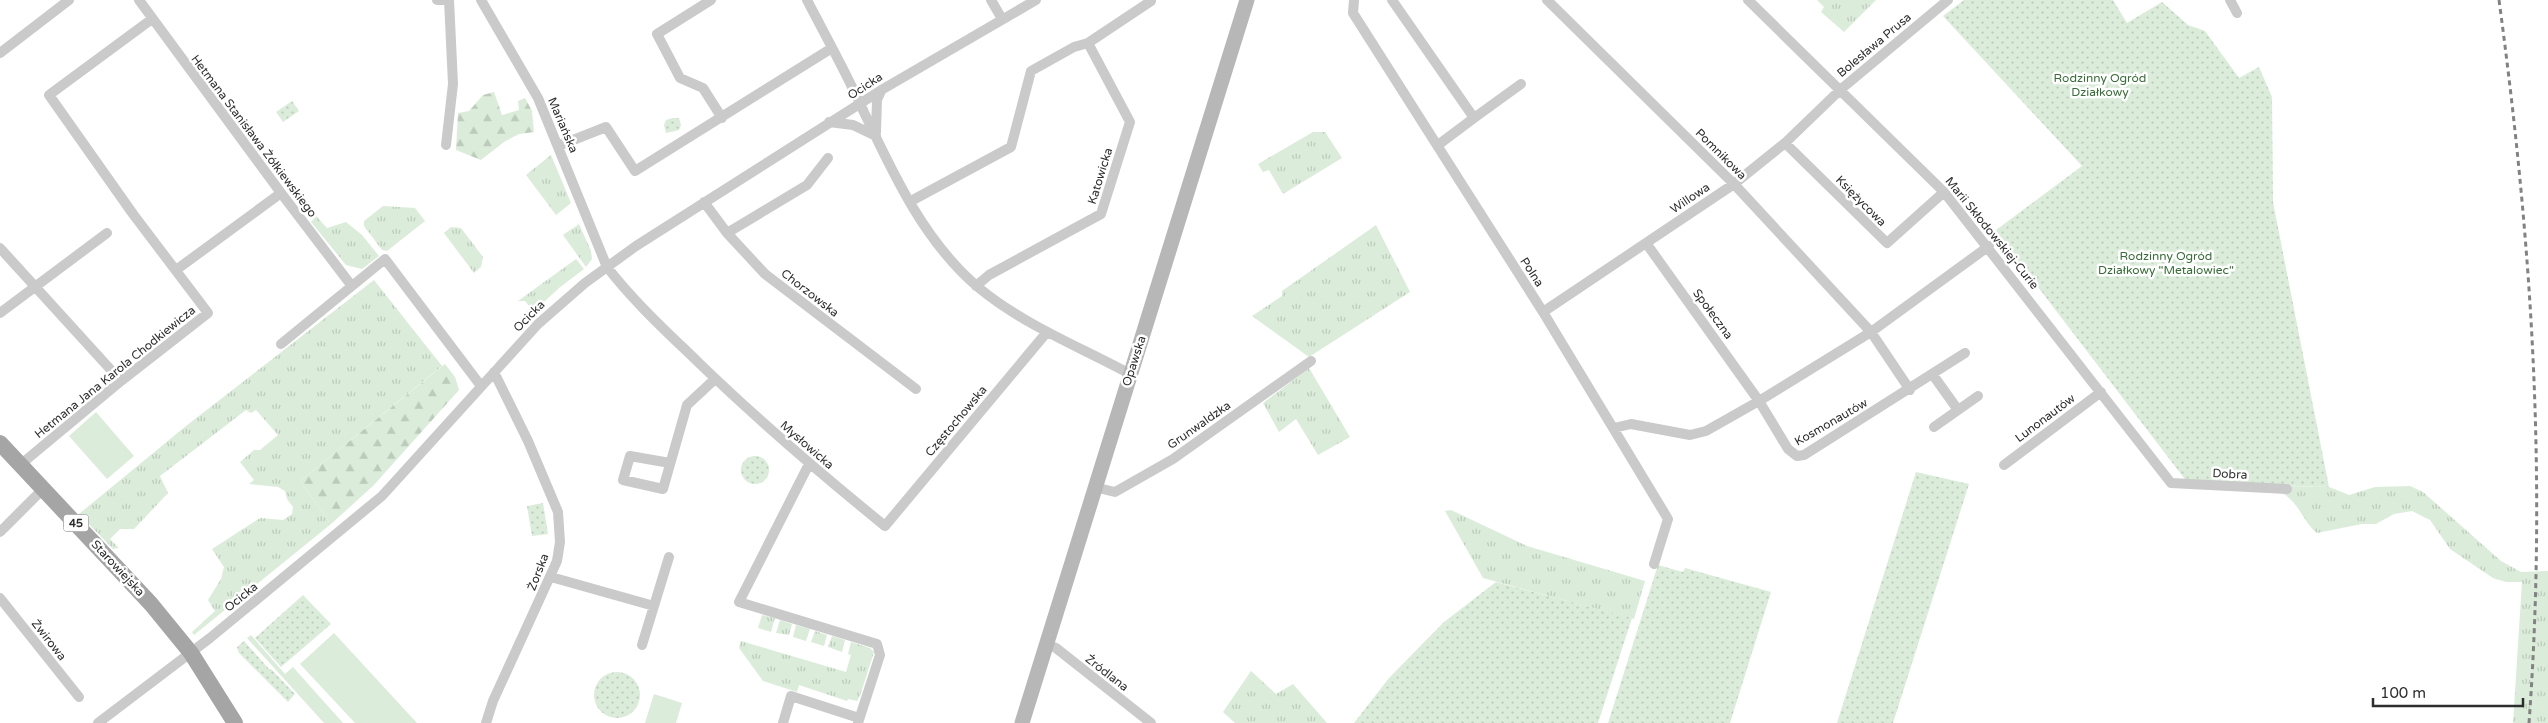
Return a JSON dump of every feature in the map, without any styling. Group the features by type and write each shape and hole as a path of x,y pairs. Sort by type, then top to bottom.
{"main road":[{"name":"Opawska","path":"1022,723 1247,0"},
{"name":"Starowiejska","path":"0,443 126,577 191,653"},
{"name":"45","path":"191,653 235,723"}],"street":[{"path":"0,53 68,0"},
{"name":"Hetmana Stanisława Żółkiewskiego","path":"139,0 351,285"},
{"path":"437,0 449,0 453,84 446,145"},
{"name":"Mariańska","path":"481,0 522,68 558,146 607,267"},
{"path":"711,0 657,34 680,78 703,88 722,118"},
{"path":"807,0 876,136 932,237 976,286 1008,309 1047,332 1130,374"},
{"path":"991,0 1002,20"},
{"name":"Ocicka","path":"98,723 191,653 298,567 382,496 551,311 607,267 704,202 883,89 1036,0"},
{"name":"Polna","path":"1354,0 1353,13 1543,312 1668,519 1654,564"},
{"path":"1392,0 1474,118"},
{"name":"Pomnikowa","path":"1547,0 1734,184 1871,332"},
{"name":"Marii Skłodowskiej-Curie","path":"1748,0 1944,192 1989,246 2171,483"},
{"name":"Bolesława Prusa","path":"1840,90 1948,0"},
{"path":"2230,0 2237,13"},
{"path":"911,201 1011,146 1031,71 1074,47 1088,43 1151,1"},
{"name":"Hetmana Jana Karola Chodkiewicza","path":"20,465 121,380 208,313 49,95 152,19"},
{"name":"Katowicka","path":"976,286 989,275 1101,214 1130,122 1088,43"},
{"path":"558,146 606,127 635,171 832,48"},
{"path":"1438,145 1521,84"},
{"path":"876,136 877,100 883,89"},
{"name":"Willowa","path":"1543,312 1734,184 1785,143 1840,90"},
{"path":"830,122 853,125 876,136"},
{"name":"Księżycowa","path":"1785,143 1887,243 1944,192"},
{"path":"727,233 807,185 828,158"},
{"path":"176,270 281,193"},
{"name":"Chorzowska","path":"704,202 727,233 765,274 916,389"},
{"path":"0,313 107,233"},
{"name":"Społeczna","path":"1646,243 1760,401"},
{"path":"1614,428 1631,424 1680,434 1698,434 1760,401 1871,332 1989,246"},
{"path":"0,248 121,380"},
{"path":"281,344 384,259 481,386"},
{"name":"Mysłowicka","path":"607,267 623,288 715,379 809,464 885,526"},
{"name":"Częstochowska","path":"885,526 1047,332"},
{"path":"1871,332 1910,390"},
{"name":"Kosmonautów","path":"1760,401 1788,449 1801,456 1910,390 1964,353"},
{"name":"Grunwaldzka","path":"1094,487 1115,492 1173,459 1311,361"},
{"name":"Żorska","path":"486,723 493,701 551,577 557,561 560,542 558,512 528,441 494,372"},
{"path":"1932,375 1958,410"},
{"path":"670,464 630,456 623,480 663,489 687,405 715,379"},
{"name":"Lunonautów","path":"2004,464 2101,392"},
{"path":"1934,427 1978,396"},
{"path":"783,723 792,696 859,721 880,655 877,644 739,602 809,464"},
{"name":"Dobra","path":"2171,483 2287,489"},
{"path":"0,532 43,489"},
{"path":"642,645 669,557"},
{"path":"551,577 654,606"},
{"name":"Żwirowa","path":"0,598 78,697"},
{"name":"Źródlana","path":"1047,644 1056,648 1151,723"}],"green space":[{"path":"1817,0 1876,0 1844,32 1821,12 1824,7"},
{"name":"Rodzinny Ogród Działkowy \"Metalowiec\"","path":"1964,0 2113,0 2127,23 2162,2 2188,25 2205,31 2239,78 2259,67 2272,97 2273,202 2329,487 2187,482 2008,248 1996,230 2082,166 1943,16"},
{"path":"494,92 502,115 519,110 518,101 525,98 532,111 534,132 519,134 504,142 481,160 456,150 458,113 469,111 483,95"},
{"path":"292,101 299,111 283,122 276,112"},
{"path":"679,118 681,125 679,130 666,133 664,125 666,120"},
{"path":"1313,132 1325,132 1342,158 1283,194 1269,170 1263,172 1258,164"},
{"path":"551,155 571,203 556,215 526,175"},
{"path":"383,206 415,208 425,221 387,251 382,250 364,226 364,221"},
{"path":"316,216 327,228 346,222 362,235 379,256 362,269 346,265 311,222"},
{"path":"579,224 591,251 592,259 586,267 563,235"},
{"path":"1376,225 1410,292 1309,357 1252,316 1282,296 1282,291"},
{"path":"451,227 461,228 483,257 481,267 474,273 444,233"},
{"path":"576,259 584,269 559,288 519,325 519,322 530,307 525,301 518,301"},
{"path":"374,280 442,366 300,481 331,524 194,635 192,632 215,611 208,600 221,579 224,567 212,549 260,518 283,520 292,514 293,507 287,499 285,491 278,487 249,484 254,480 240,462 254,450 260,450 278,435 256,410 251,413 246,410 160,476 168,493 134,529 120,529 110,539 119,548 113,549 79,514 186,426"},
{"path":"445,364 455,377 459,390 373,486 331,524 300,481"},
{"path":"1309,368 1350,437 1318,455 1296,419 1279,432 1263,403"},
{"path":"96,412 134,456 107,479 69,436"},
{"path":"755,456 765,460 769,470 765,480 755,484 745,480 741,470 745,460"},
{"path":"1916,472 1969,484 1893,723 1837,723"},
{"path":"2288,486 2329,487 2349,495 2375,487 2410,486 2423,492 2501,561 2521,572 2548,571 2548,723 2513,723 2522,582 2506,582 2493,578 2450,549 2430,520 2412,511 2394,514 2376,524 2362,524 2317,533 2293,502 2282,493"},
{"path":"543,503 548,534 532,536 527,506"},
{"path":"1451,510 1527,546 1645,581 1634,619 1483,578 1445,511"},
{"path":"1658,565 1683,572 1685,568 1771,592 1730,723 1608,723"},
{"path":"1496,582 1632,618 1598,723 1354,723 1389,678 1444,622"},
{"path":"303,595 331,624 281,667 255,638"},
{"path":"762,615 775,618 771,632 758,628"},
{"path":"780,620 792,624 789,635 776,633"},
{"path":"796,625 810,629 806,641 793,637"},
{"path":"815,631 827,635 824,646 811,642"},
{"path":"334,633 417,723 355,723 300,664"},
{"path":"251,635 285,674 293,667 343,723 324,723 247,638"},
{"path":"832,636 845,640 842,652 828,647"},
{"path":"244,641 295,694 288,702 239,653 237,647"},
{"path":"741,641 846,672 851,655 848,654 851,642 870,648 874,652 860,696 857,701 848,699 847,701 799,685 797,692 763,681 739,648"},
{"path":"1251,671 1276,694 1293,684 1327,723 1235,723 1223,712"},
{"path":"617,672 630,676 636,682 640,695 636,708 630,714 617,718 604,714 598,708 594,695 598,682 604,676"},
{"path":"654,694 682,703 676,723 645,723"}],"railway":[{"path":"2499,0 2520,181 2533,360 2537,540 2529,723"}],"park label":[{"name":"Rodzinny Ogród Działkowy","path":"2100,85"}]}
